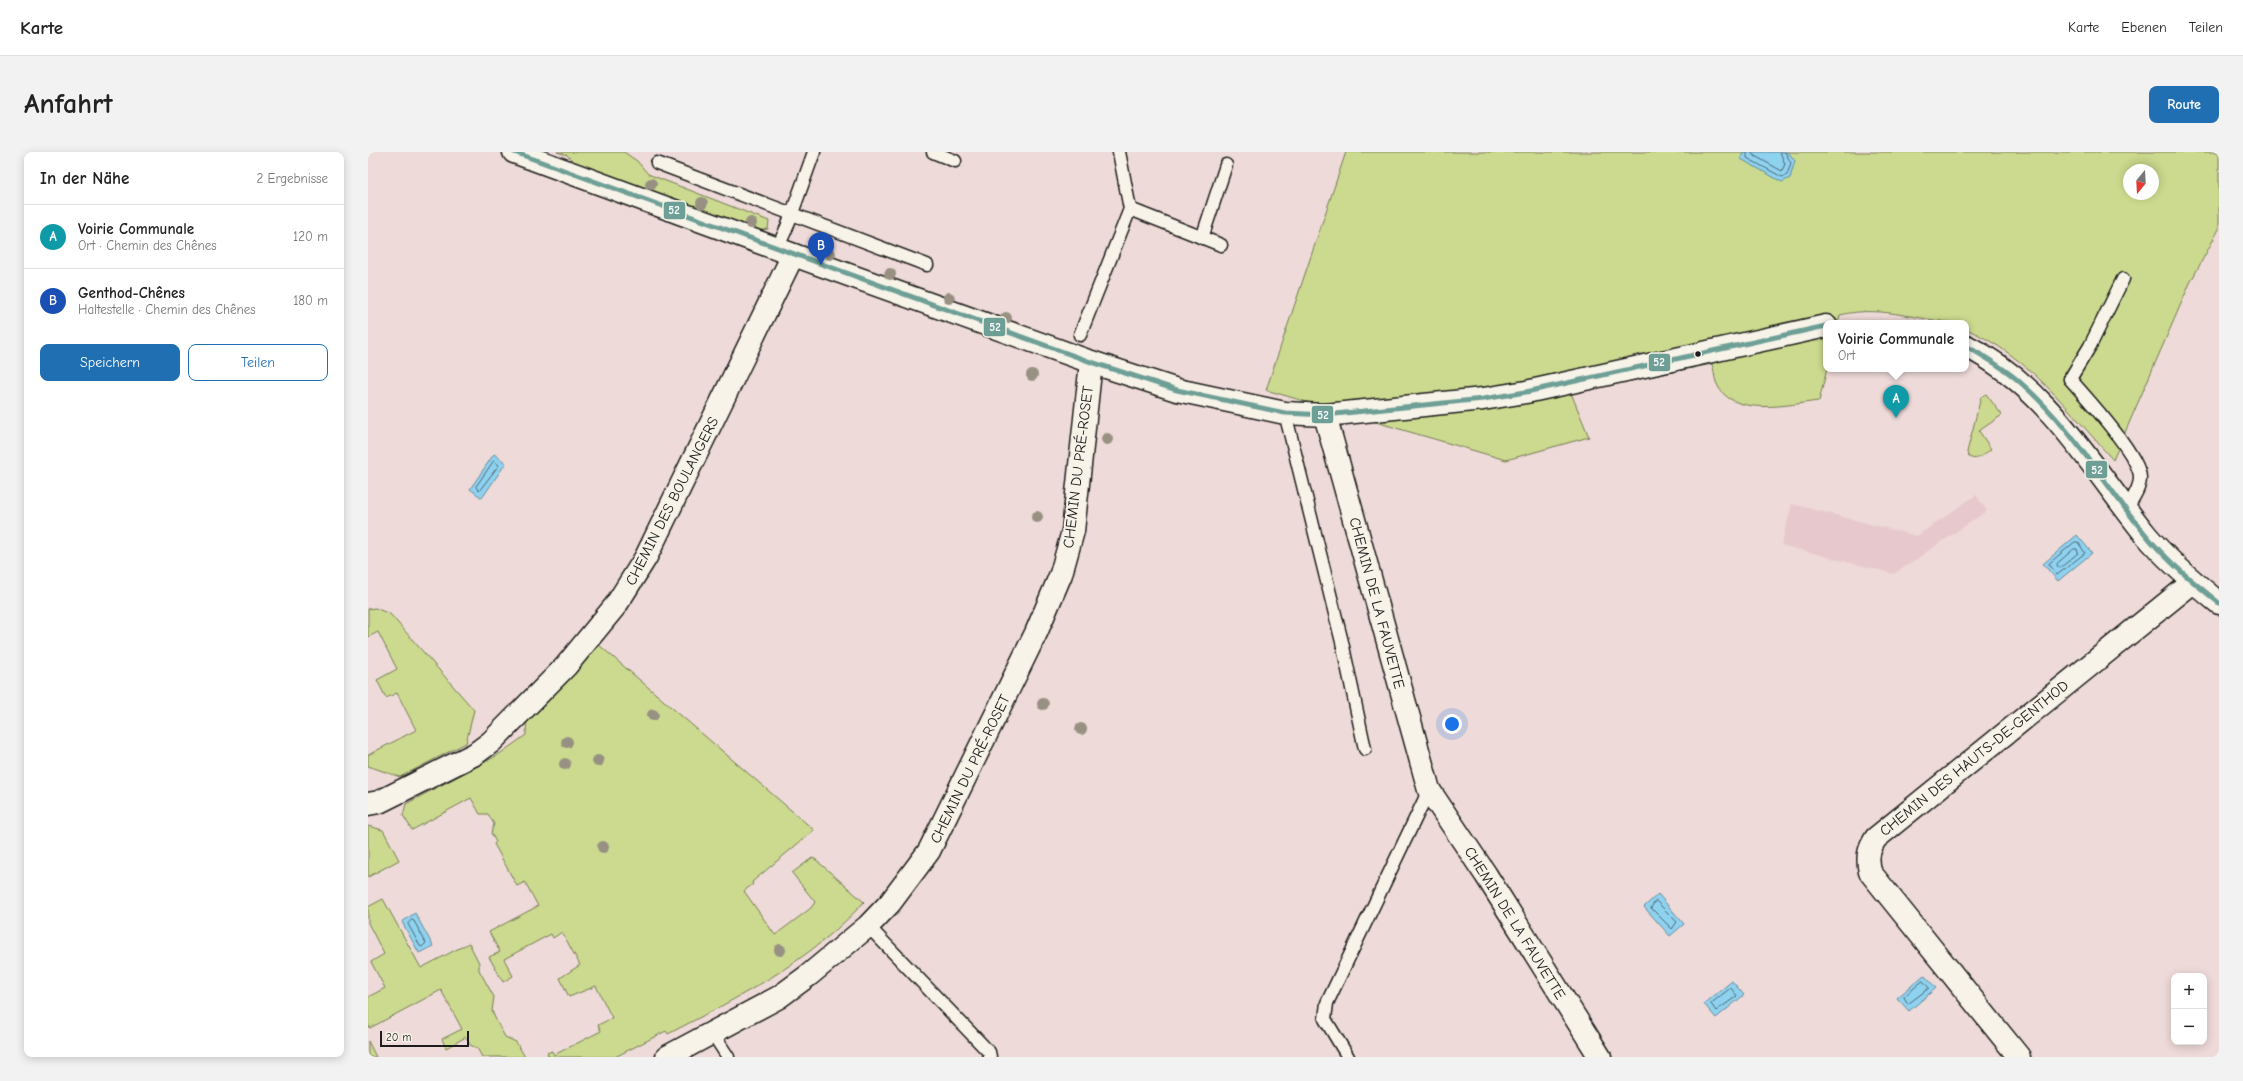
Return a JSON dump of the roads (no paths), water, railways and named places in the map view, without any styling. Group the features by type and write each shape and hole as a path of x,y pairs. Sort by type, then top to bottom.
{"street":[{"path":"514,152 785,252 1091,362 1178,390 1285,413 1324,415 1483,399 1526,392 1823,327"},
{"name":"CHEMIN DES BOULANGERS","path":"368,804 379,802 475,754 491,742 566,666 616,605 650,550 785,252"},
{"path":"1969,348 1999,365 2039,399 2147,535 2192,582 2219,603"},
{"name":"CHEMIN DU PRÉ-ROSET","path":"667,1057 713,1034 779,997 868,926 890,903 929,851 1036,633 1061,574 1073,531 1091,362"},
{"name":"CHEMIN DE LA FAUVETTE","path":"1324,415 1429,790 1482,869 1600,1057"},
{"name":"CHEMIN DES HAUTS-DE-GENTHOD","path":"2019,1057 1870,872 1867,860 1869,850 1876,838 2192,582"}],"lane":[{"path":"785,252 792,214 814,152"},
{"path":"933,152 955,161"},
{"path":"1080,335 1130,209 1119,152"},
{"path":"657,163 927,265"},
{"path":"1202,238 1226,165"},
{"path":"1130,209 1221,245"},
{"path":"2123,279 2090,346 2070,379 2124,444 2138,468 2140,475 2139,486 2127,508"},
{"path":"1285,413 1342,642 1364,749"},
{"path":"1348,1057 1325,1019 1327,1003 1429,790"},
{"path":"868,926 989,1052 990,1057"},
{"path":"713,1034 728,1057"}],"water":[{"path":"1743,152 1788,152 1795,161 1790,178 1782,182 1741,159"},
{"path":"494,454 506,463 482,498 470,489"},
{"path":"2077,535 2092,553 2058,581 2043,564"},
{"path":"1658,894 1684,924 1670,936 1644,907"},
{"path":"415,913 433,946 419,953 402,922"},
{"path":"1924,975 1936,988 1909,1011 1897,998"},
{"path":"1732,981 1744,995 1716,1018 1704,1004"}],"place":[{"name":"Genthod-Chênes","path":"821,265"},
{"name":"Voirie Communale","path":"1896,418"}]}
